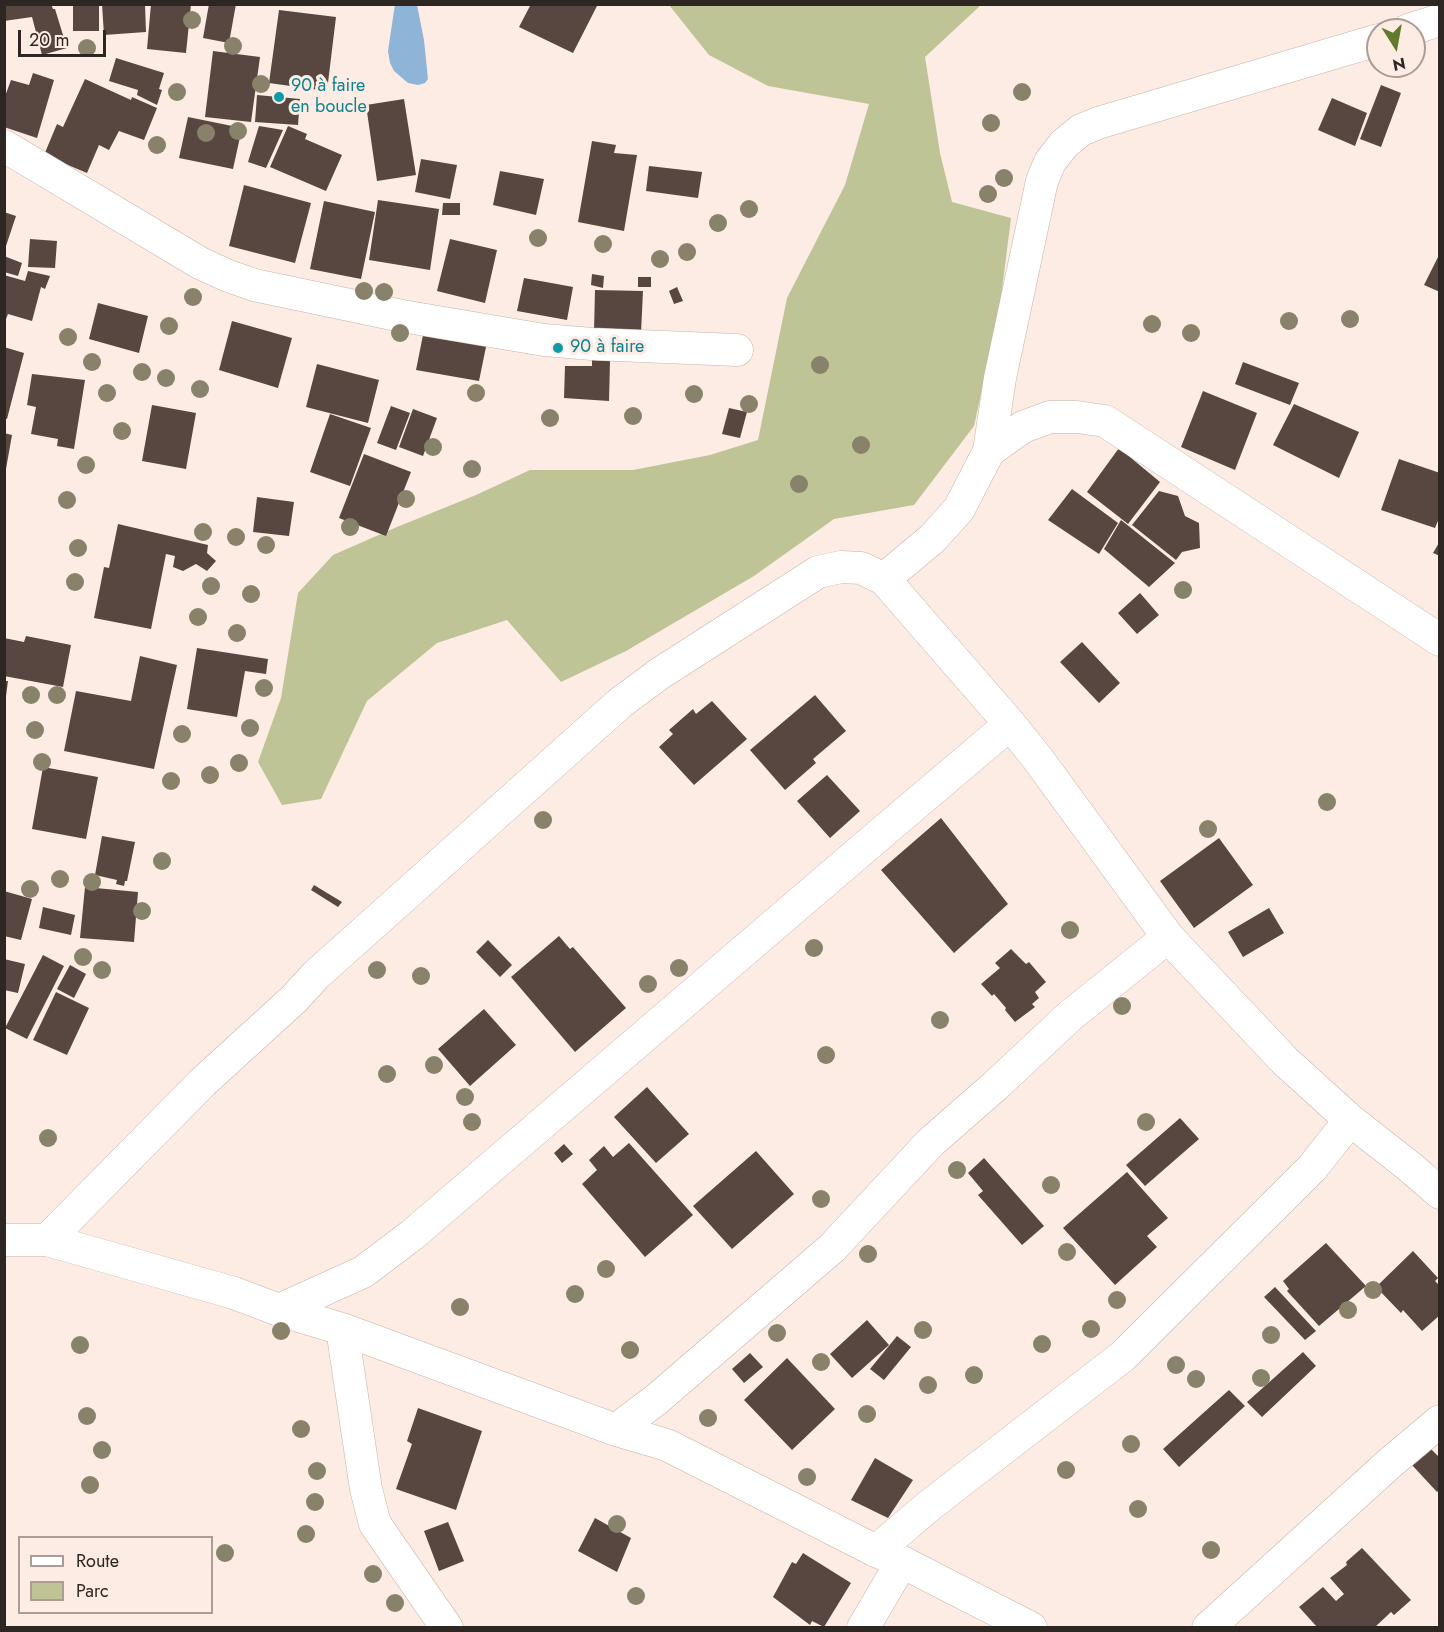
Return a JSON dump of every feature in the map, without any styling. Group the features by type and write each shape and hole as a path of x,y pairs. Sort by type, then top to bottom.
{"street":[{"path":"884,579 933,538 958,509 989,451 1000,378 1042,181 1050,162 1064,144 1081,130 1098,123 1366,44"},
{"path":"4,146 200,263 254,285 402,316 544,340 737,350"},
{"path":"989,451 1023,427 1050,417 1077,417 1105,421 1440,640"},
{"path":"46,1240 202,1082 294,999 316,975 620,703 658,674 818,572 841,567 861,568 884,579 1038,759 1168,937 1285,1061 1350,1120 1440,1193"},
{"path":"279,1310 363,1272 412,1235 1010,724"},
{"path":"616,1430 657,1399 832,1248 931,1142 1071,1015 1168,937"},
{"path":"863,1628 889,1556 930,1505 1123,1356 1312,1168 1350,1120"},
{"path":"4,1240 46,1240 234,1293 279,1310 342,1329 616,1430 667,1445 1030,1628"},
{"path":"342,1329 366,1489 375,1524 447,1628"},
{"path":"1208,1628 1390,1463 1440,1421"}],"green space":[{"path":"669,5 981,5 925,57 940,153 952,202 1011,218 999,313 974,426 914,505 834,519 754,576 626,651 561,682 507,620 437,643 367,701 321,799 282,805 258,762 281,698 298,593 333,555 530,470 633,470 710,455 758,440 787,298 845,185 869,104 768,86 709,55"}],"water":[{"path":"395,4 417,5 428,79 425,83 418,85 408,83 394,71 390,63 388,51"}],"building":[{"path":"4,4 51,4 55,9 67,48 42,55 32,17 4,21"},
{"path":"73,4 99,4 99,31 73,31"},
{"path":"102,4 145,4 146,32 104,35"},
{"path":"151,4 191,4 186,53 147,49"},
{"path":"209,4 236,4 229,43 203,38"},
{"path":"531,4 598,4 573,53 519,27"},
{"path":"279,10 336,17 327,91 269,83"},
{"path":"213,51 260,57 251,122 205,117"},
{"path":"116,58 164,73 157,105 137,95 138,90 109,81"},
{"path":"33,73 54,80 37,138 4,127 4,99 11,80 29,85"},
{"path":"85,79 131,100 132,97 157,108 144,140 119,131 109,150 99,145 87,173 44,155 57,124 63,127"},
{"path":"1381,85 1401,93 1381,147 1360,139"},
{"path":"257,95 300,99 298,125 255,122"},
{"path":"1332,98 1367,113 1355,146 1318,130"},
{"path":"404,99 416,175 377,181 366,105"},
{"path":"188,117 242,128 233,169 179,158"},
{"path":"259,126 283,130 266,168 248,162"},
{"path":"288,126 307,134 305,139 342,155 326,191 270,167"},
{"path":"592,141 616,145 614,153 637,155 624,231 578,222"},
{"path":"421,159 457,165 450,199 415,192"},
{"path":"649,166 702,172 698,198 646,191"},
{"path":"500,171 544,179 536,215 493,205"},
{"path":"244,185 311,203 295,263 229,246"},
{"path":"378,200 439,209 430,270 369,260"},
{"path":"324,201 375,212 361,279 310,269"},
{"path":"443,203 460,203 460,215 442,215"},
{"path":"4,212 16,216 5,249 4,249"},
{"path":"30,239 57,241 55,268 28,267"},
{"path":"450,239 497,250 485,303 437,291"},
{"path":"1440,253 1440,292 1424,285"},
{"path":"4,256 22,263 18,276 4,272"},
{"path":"28,271 50,276 45,289 41,287 32,321 8,314 4,324 4,275 25,281"},
{"path":"592,274 604,276 603,288 591,285"},
{"path":"638,277 651,277 651,287 638,287"},
{"path":"524,278 573,287 567,320 517,311"},
{"path":"677,287 683,301 674,304 669,291"},
{"path":"595,290 643,291 641,333 594,331"},
{"path":"98,303 148,316 139,353 89,339"},
{"path":"232,321 292,338 278,388 219,370"},
{"path":"424,330 488,337 479,381 416,370"},
{"path":"4,347 24,353 7,419 4,418"},
{"path":"592,360 610,361 609,401 564,398 565,366 592,366"},
{"path":"1243,362 1299,383 1290,405 1235,384"},
{"path":"317,364 379,380 368,423 306,407"},
{"path":"32,374 85,380 74,449 57,446 58,439 31,434 36,407 27,405"},
{"path":"1203,391 1257,413 1235,470 1181,447"},
{"path":"1294,404 1359,432 1339,478 1273,445"},
{"path":"152,405 196,413 186,469 142,461"},
{"path":"391,406 410,413 396,450 377,443"},
{"path":"729,408 747,412 740,438 722,434"},
{"path":"413,409 437,418 423,456 399,447"},
{"path":"330,414 371,428 350,486 310,472"},
{"path":"4,433 12,435 6,469 4,469"},
{"path":"1119,448 1160,482 1128,524 1087,492"},
{"path":"364,454 411,472 386,536 339,518"},
{"path":"1399,459 1440,473 1440,516 1435,528 1381,510"},
{"path":"1072,489 1118,523 1099,554 1048,520"},
{"path":"1159,491 1178,496 1185,516 1199,523 1200,548 1182,552 1176,560 1132,525"},
{"path":"257,497 294,502 289,536 253,532"},
{"path":"1121,520 1175,563 1149,587 1104,549"},
{"path":"118,524 208,545 207,553 216,561 207,571 196,564 183,571 173,567 175,556 166,554 151,629 94,618 104,567 109,568"},
{"path":"1440,541 1440,556 1433,553"},
{"path":"1140,593 1159,615 1137,634 1118,613"},
{"path":"26,636 71,645 63,687 4,676 4,638 24,642"},
{"path":"1082,642 1120,683 1099,703 1060,662"},
{"path":"197,648 268,659 266,674 245,671 237,717 187,709"},
{"path":"140,656 177,665 154,769 64,751 76,691 131,701"},
{"path":"4,681 8,681 6,696 4,696"},
{"path":"815,695 846,731 813,759 816,763 785,790 750,750"},
{"path":"712,701 747,739 694,785 659,747 673,734 669,730 693,709 696,714"},
{"path":"43,767 98,777 86,839 32,829"},
{"path":"827,775 860,811 830,838 797,801"},
{"path":"941,818 1008,904 954,953 881,870"},
{"path":"102,836 135,842 124,886 116,884 117,880 95,875"},
{"path":"1219,838 1253,885 1194,928 1160,881"},
{"path":"314,885 342,902 338,907 311,890"},
{"path":"85,887 138,892 134,942 80,938"},
{"path":"4,891 32,899 21,940 4,936"},
{"path":"43,907 75,915 71,935 39,928"},
{"path":"1269,908 1284,933 1243,957 1228,932"},
{"path":"559,936 570,949 573,947 626,1008 575,1052 511,977"},
{"path":"488,940 512,965 500,977 476,952"},
{"path":"1011,949 1026,964 1029,962 1046,982 1035,992 1039,998 1032,1004 1035,1007 1015,1022 994,994 992,996 981,984 1000,968 995,963"},
{"path":"43,955 64,966 27,1039 5,1028"},
{"path":"4,959 25,964 18,993 4,990"},
{"path":"70,965 86,974 74,998 57,989"},
{"path":"56,992 89,1008 67,1055 33,1040"},
{"path":"484,1009 516,1045 470,1086 438,1049"},
{"path":"647,1087 689,1134 656,1163 614,1117"},
{"path":"1180,1118 1199,1139 1145,1186 1126,1165"},
{"path":"629,1143 693,1215 645,1257 582,1184 597,1170 589,1160 604,1146 613,1157"},
{"path":"564,1144 573,1154 562,1163 554,1153"},
{"path":"756,1151 794,1194 732,1249 693,1206"},
{"path":"984,1158 1044,1226 1022,1245 978,1195 983,1191 968,1173"},
{"path":"1127,1172 1168,1218 1147,1236 1157,1247 1115,1285 1063,1228"},
{"path":"1326,1243 1366,1286 1319,1326 1287,1291 1289,1289 1283,1281"},
{"path":"1413,1251 1438,1278 1435,1281 1440,1286 1440,1315 1422,1331 1403,1310 1401,1313 1376,1287"},
{"path":"1275,1287 1316,1331 1305,1340 1264,1297"},
{"path":"867,1320 889,1345 852,1378 830,1354"},
{"path":"897,1336 911,1347 884,1380 870,1369"},
{"path":"1303,1352 1316,1366 1262,1417 1247,1402"},
{"path":"750,1353 763,1367 744,1383 732,1369"},
{"path":"787,1358 835,1409 792,1450 744,1400"},
{"path":"1229,1390 1245,1406 1179,1467 1163,1449"},
{"path":"418,1408 482,1431 456,1510 396,1489 412,1444 407,1441"},
{"path":"1430,1448 1440,1458 1440,1489 1437,1492 1412,1465"},
{"path":"875,1458 913,1480 888,1518 851,1500"},
{"path":"595,1518 631,1538 617,1572 578,1551"},
{"path":"448,1522 464,1561 439,1571 424,1531"},
{"path":"1362,1548 1411,1600 1394,1615 1391,1612 1374,1628 1317,1627 1299,1607 1323,1587 1336,1601 1344,1594 1330,1578 1347,1565 1346,1562"},
{"path":"803,1553 851,1583 824,1627 812,1621 810,1625 773,1597 792,1562 796,1564"}],"place":[{"name":"90 à faire en boucle","path":"279,97"},
{"name":"90 à faire","path":"558,348"}]}
